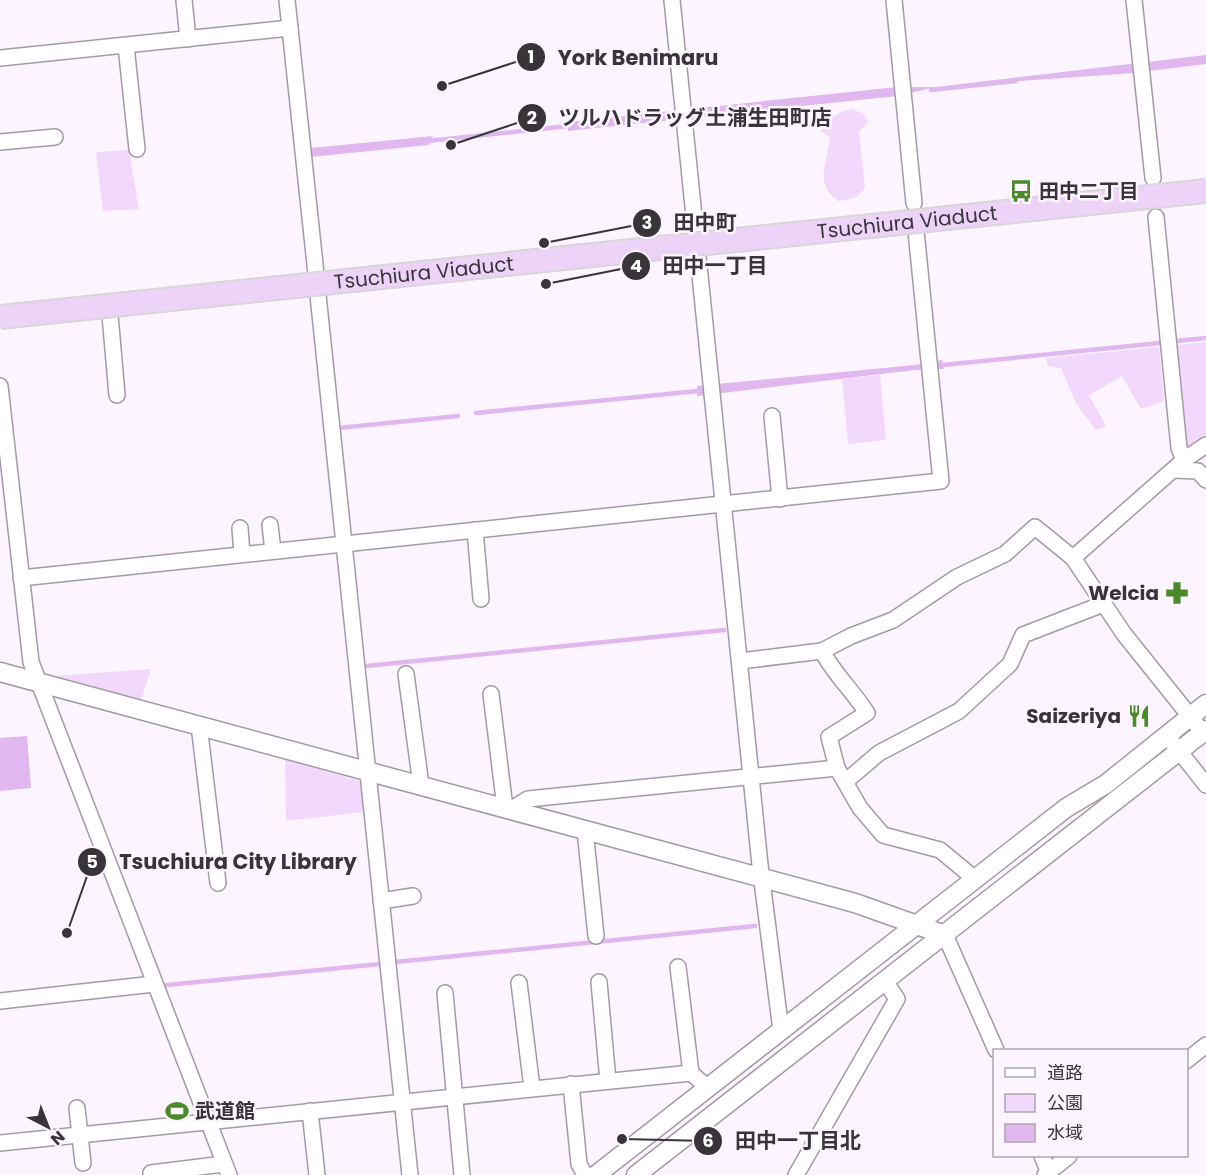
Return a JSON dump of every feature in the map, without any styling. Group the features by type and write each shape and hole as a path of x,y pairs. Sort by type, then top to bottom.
{"main road":[{"name":"Tsuchiura Viaduct","path":"0,317 1206,191"}],"street":[{"path":"184,0 188,39"},
{"path":"287,0 316,274"},
{"path":"672,0 761,878 782,1031"},
{"path":"894,0 914,203"},
{"path":"1134,0 1153,178"},
{"path":"0,58 290,28"},
{"path":"126,46 138,149"},
{"path":"0,142 55,137"},
{"path":"1156,217 1179,465"},
{"path":"21,578 940,481 916,231"},
{"path":"318,295 410,1175"},
{"path":"110,315 117,395"},
{"path":"0,386 27,642 38,682 227,1169 151,1173"},
{"path":"772,416 780,499"},
{"path":"1073,558 1179,465 1206,445"},
{"path":"1179,465 1198,471 1206,480"},
{"path":"270,525 273,551"},
{"path":"636,1175 1205,731 1190,717 1124,634 1073,558 1035,527 1005,554 957,577 893,620 851,636 822,651 740,661"},
{"path":"240,528 242,554"},
{"path":"475,530 481,599"},
{"path":"845,782 879,753 959,711 1010,664 1023,635 1103,604"},
{"path":"822,651 833,671 853,691 867,713 828,737 837,768 860,808 883,835 940,850 975,879"},
{"path":"0,672 761,878 919,924 945,935 996,1049"},
{"path":"406,674 421,785"},
{"path":"491,694 507,809"},
{"path":"596,1175 1066,808 1106,784 1206,704"},
{"path":"199,725 218,883"},
{"path":"1166,735 1206,785"},
{"path":"507,809 528,799 837,768"},
{"path":"585,830 596,936"},
{"path":"381,901 413,896"},
{"path":"678,967 691,1073 708,1088"},
{"path":"796,1175 897,999 885,981"},
{"path":"599,982 608,1081"},
{"path":"519,983 532,1088"},
{"path":"0,1001 154,984"},
{"path":"445,993 462,1175"},
{"path":"1188,1059 1206,1045"},
{"path":"0,1143 691,1073"},
{"path":"572,1084 579,1164 585,1175"},
{"path":"76,1108 83,1163"},
{"path":"310,1111 316,1175"},
{"path":"1043,1157 1048,1174 1067,1157"}],"green space":[{"path":"853,109 863,114 868,122 859,132 865,187 854,198 838,201 826,188 824,180 830,137 821,131 835,116"},
{"path":"129,150 139,209 103,211 96,152"},
{"path":"1206,342 1206,439 1193,449 1188,448 1177,345"},
{"path":"1159,347 1164,401 1141,409 1122,376 1089,395 1106,426 1096,430 1077,405 1061,368 1048,366 1046,358"},
{"path":"880,375 886,440 848,444 842,379"},
{"path":"151,669 141,700 54,676"},
{"path":"285,759 362,782 364,812 286,821"}],"water":[{"path":"1206,55 1206,64 1134,73 936,87"},
{"path":"897,87 936,87 897,96 568,131 568,122"},
{"path":"433,136 429,145 311,157 311,148"},
{"path":"942,360 944,369 915,370 697,396 697,386 915,365"},
{"path":"27,736 31,788 0,791 0,738"}],"waterway":[{"path":"931,90 1016,81"},
{"path":"428,141 568,126"},
{"path":"1176,341 1206,338"},
{"path":"943,365 1160,343"},
{"path":"476,413 698,391"},
{"path":"338,428 458,416"},
{"path":"366,666 724,630"},
{"path":"395,962 755,926"},
{"path":"167,985 380,964"}],"place":[{"name":"York Benimaru","path":"442,86"},
{"name":"ツルハドラッグ土浦生田町店","path":"451,145"},
{"name":"田中二丁目","path":"1021,191"},
{"name":"田中町","path":"544,243"},
{"name":"田中一丁目","path":"546,284"},
{"name":"Welcia","path":"1177,593"},
{"name":"Saizeriya","path":"1139,716"},
{"name":"Tsuchiura City Library","path":"67,933"},
{"name":"武道館","path":"177,1111"},
{"name":"田中一丁目北","path":"622,1139"}]}
